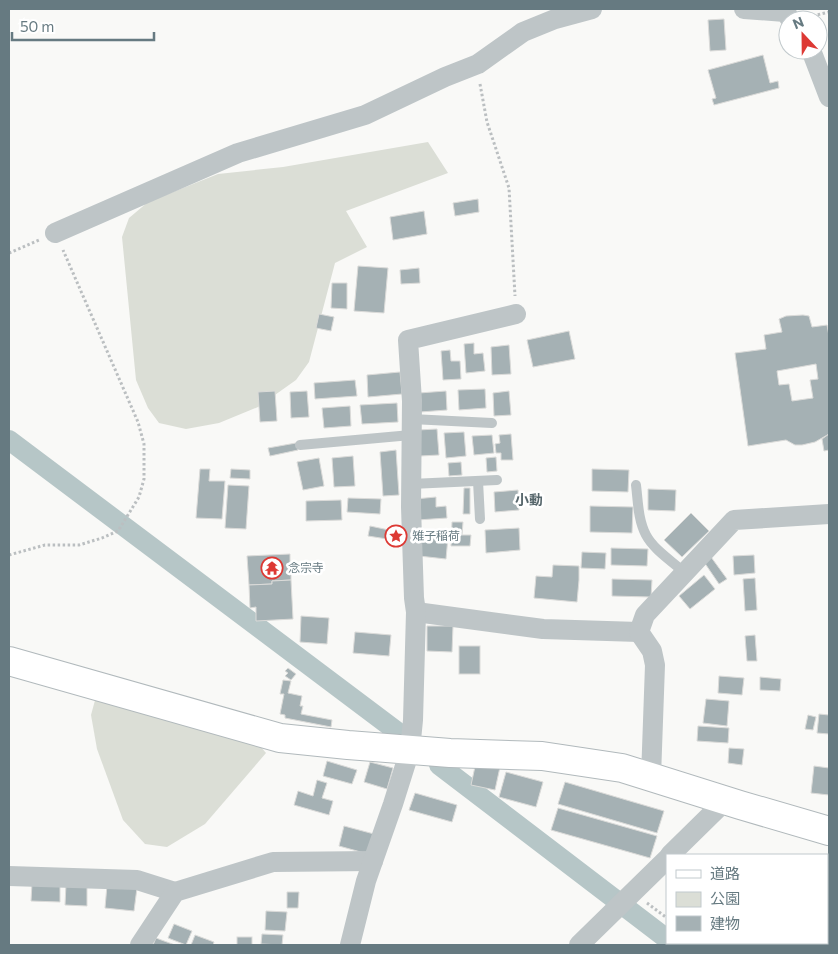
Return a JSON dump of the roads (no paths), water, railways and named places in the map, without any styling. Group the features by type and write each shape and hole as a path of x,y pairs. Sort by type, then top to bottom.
{"street":[{"path":"55,233 238,153 365,116 478,64 524,32 555,19 592,9"},
{"path":"744,9 778,11"},
{"path":"814,60 829,97"},
{"path":"350,945 373,861 410,750 413,720 416,612 414,598 408,340 516,314"},
{"path":"639,632 646,615 734,520 829,514"},
{"path":"416,612 543,629 639,632"},
{"path":"639,632 652,651 655,665 651,777"},
{"path":"9,661 280,738 410,750 542,756 622,768 725,801 829,831"},
{"path":"671,854 725,801"},
{"path":"579,945 666,859"},
{"path":"9,876 137,880 175,892 273,862 373,861"},
{"path":"140,945 175,892"}],"lane":[{"path":"300,445 411,427 492,423"},
{"path":"411,484 497,480"},
{"path":"478,481 480,519"},
{"path":"636,485 639,513 646,534 652,543 685,573"}],"waterway":[{"path":"9,440 399,733"},
{"path":"439,765 666,938"}],"place":[{"name":"雉子稲荷","path":"396,536"},
{"name":"念宗寺","path":"272,568"}],"district":[{"name":"小動","path":"529,500"}]}
